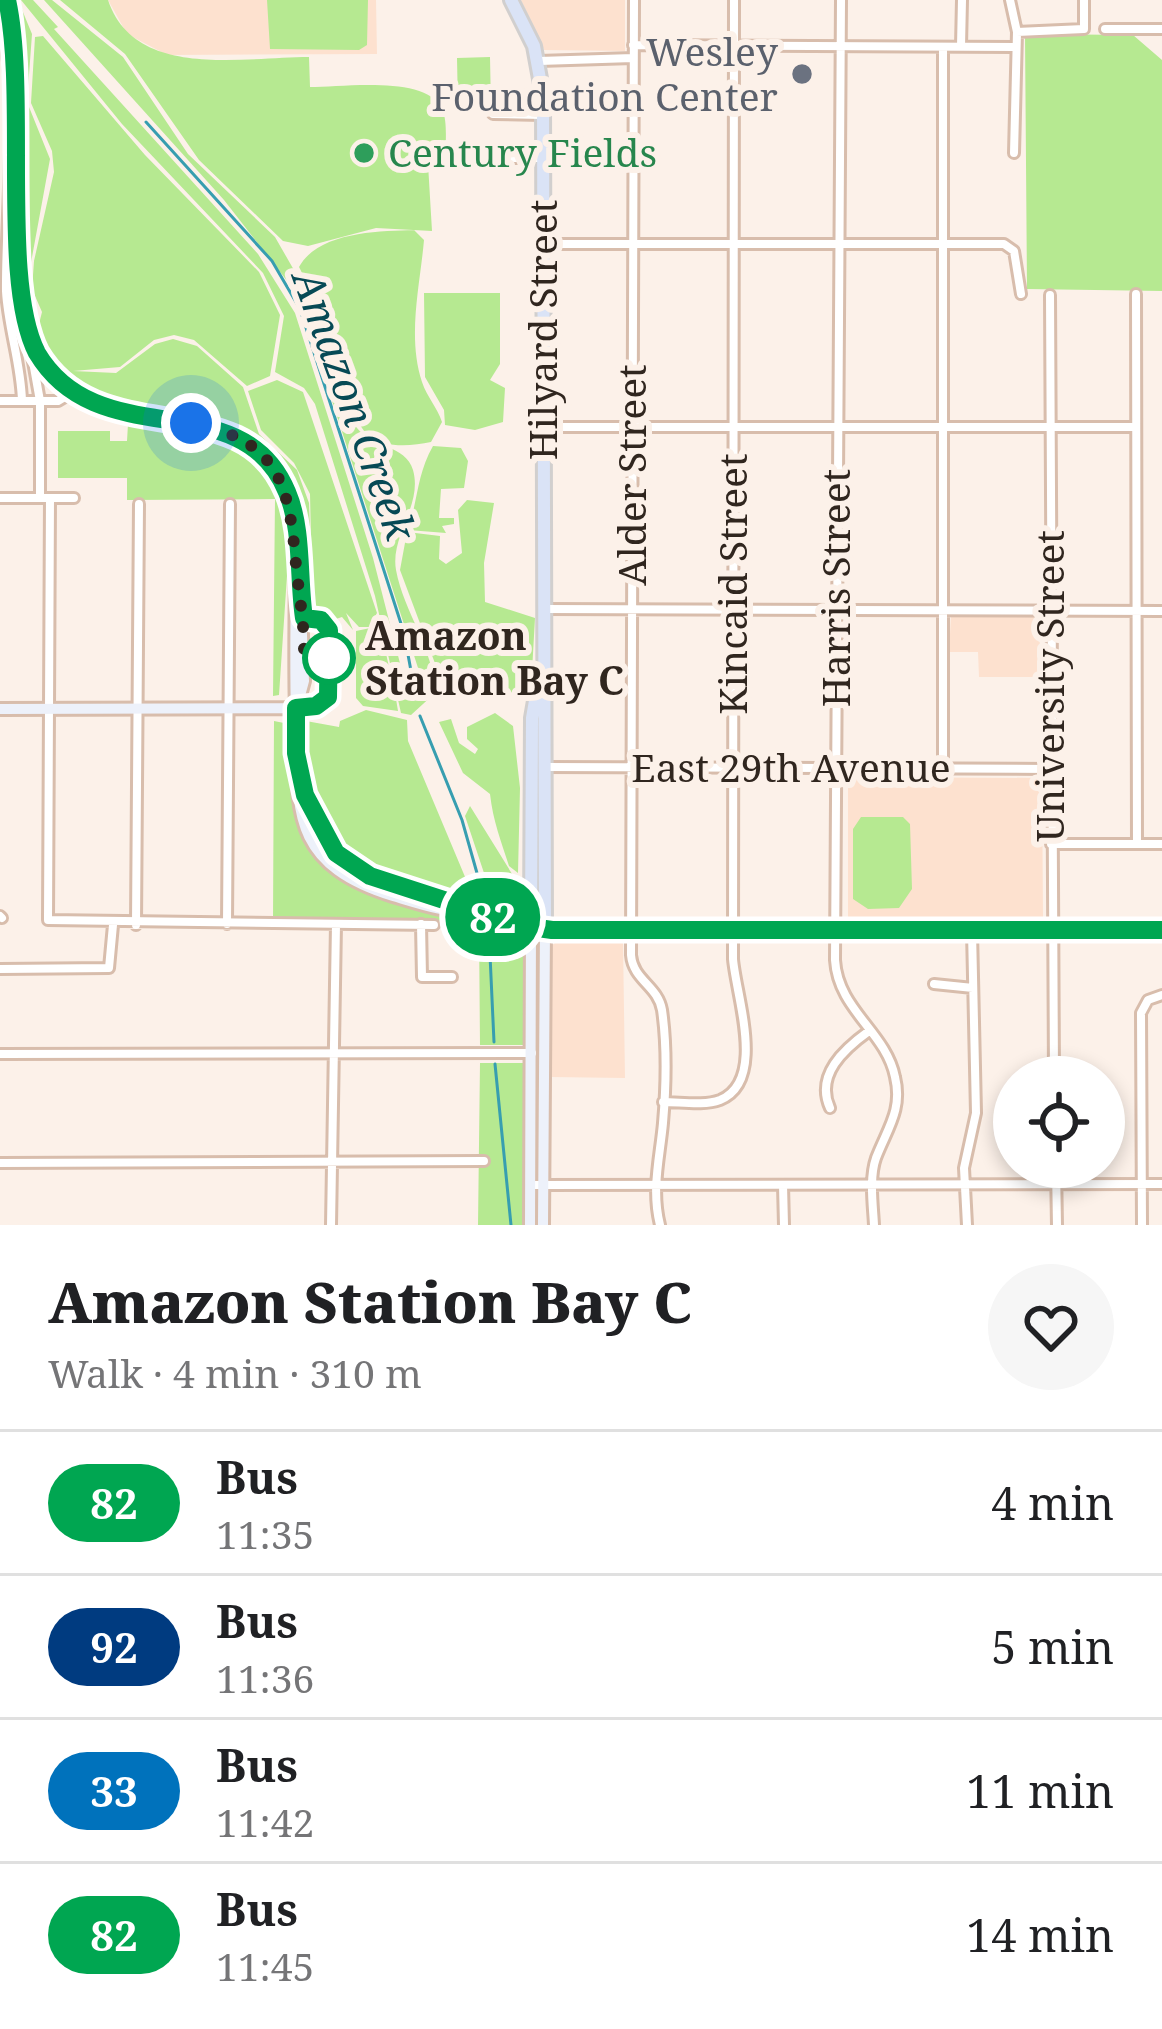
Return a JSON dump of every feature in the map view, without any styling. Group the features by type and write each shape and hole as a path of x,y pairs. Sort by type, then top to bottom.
{"main road":[{"path":"7,0 18,89 18,289 29,337 51,373 73,392 109,411 212,427 246,441 269,463 287,492 296,563 296,753 309,806 336,853 370,876 538,928 1162,930"},
{"name":"Hilyard Street","path":"511,0 539,61 543,115 537,1185 543,1225"},
{"path":"0,709 296,708"},
{"name":"Hilyard Street","path":"530,1225 537,1185"}],"street":[{"name":"Alder Street","path":"634,0 631,930 632,968 660,1002 663,1102 656,1185 660,1225"},
{"name":"Kincaid Street","path":"663,1102 722,1099 742,1078 744,1042 734,930 734,0"},
{"name":"Harris Street","path":"841,0 836,244 836,931 838,983 892,1066 898,1096 875,1162 874,1225"},
{"path":"962,0 962,47"},
{"path":"1010,0 1017,32 1014,153"},
{"path":"1017,32 1084,29 1084,0"},
{"path":"0,21 7,70 3,234 8,310 21,363 22,401"},
{"path":"1105,29 1162,29"},
{"path":"633,46 1015,46"},
{"path":"943,47 943,769"},
{"path":"539,61 633,58"},
{"path":"493,114 543,115"},
{"path":"469,158 543,158"},
{"path":"543,244 1010,246 1021,294"},
{"name":"University Street","path":"1050,295 1053,1056"},
{"path":"1136,295 1137,844"},
{"path":"29,337 40,401 45,498 48,920 112,925 434,925"},
{"path":"0,401 62,400 73,392"},
{"path":"543,427 1136,427"},
{"path":"0,498 74,498"},
{"path":"136,925 140,503"},
{"path":"226,925 230,504"},
{"path":"542,609 1162,611"},
{"name":"East 29th Avenue","path":"538,767 1050,769"},
{"path":"1051,844 1162,844"},
{"path":"331,1225 336,924"},
{"path":"421,924 422,977 452,977"},
{"path":"0,969 111,968 112,925"},
{"path":"967,1225 963,1185 976,1113 972,931"},
{"path":"934,985 973,988"},
{"path":"1142,1225 1141,1013 1148,1000 1162,995"},
{"path":"830,1108 826,1100 831,1068 869,1031"},
{"path":"0,1054 538,1053"},
{"path":"0,1163 484,1161"},
{"path":"1125,1184 1162,1184"},
{"path":"537,1185 993,1185"},
{"path":"783,1185 784,1225"},
{"path":"1057,1188 1057,1225"}],"shaded area":[{"path":"108,0 376,0 377,54 167,55 127,34"},
{"path":"521,0 625,0 625,51 544,50"},
{"path":"951,616 1038,617 1042,677 979,677 978,652 949,652"},
{"path":"848,777 1042,778 1043,917 848,917"},
{"path":"556,942 623,942 625,1078 551,1077 550,947"}],"green space":[{"path":"12,0 18,0 32,34 27,102 50,159 28,279 38,328 42,312 32,289 34,261 54,172 52,151 31,103 35,37 43,36 145,155 259,272 280,315 270,376 247,386 194,340 174,335 154,340 120,367 73,371 116,373 155,344 173,339 197,346 243,387 259,434 297,470 309,503 312,583 310,494 294,463 261,430 248,391 277,380 303,392 377,613 369,627 359,627 346,613 353,630 342,617 330,621 309,614 297,502 268,453 239,433 206,422 98,398 66,379 40,347 23,278 20,83"},
{"path":"21,0 33,0 258,254 295,313 373,558 403,675 398,676 401,692 416,698 427,686 423,670 419,671 298,295 224,200 44,0 52,0 123,57 188,154 275,237 310,298 357,428 409,462 414,496 395,557 396,570 430,661 435,693 411,715 401,713 375,596 315,404 304,388 275,372 284,316 263,273 122,124"},
{"path":"60,0 108,0 122,25 141,43 166,53 223,60 309,57 310,87 383,85 434,98 444,114 446,155 434,156 428,164 432,231 376,228 308,246 283,241 199,160 125,54"},
{"path":"267,0 368,0 367,45 359,50 270,49"},
{"path":"1025,34 1133,35 1162,60 1162,291 1027,289"},
{"path":"490,57 491,108 458,108 457,58"},
{"path":"414,230 424,240 415,347 424,387 442,422 431,442 399,445 375,439 360,424 299,267 308,255 334,240"},
{"path":"424,293 500,293 500,364 490,380 505,388 503,422 475,430 445,425 444,410 425,377"},
{"path":"128,424 219,437 254,458 275,485 290,531 279,695 273,696 275,499 127,500 127,478 58,478 58,431 110,431 110,441 127,441"},
{"path":"433,446 461,448 468,461 464,488 441,489 439,518 454,518 454,524 442,526 446,533 408,530"},
{"path":"467,500 494,503 484,563 485,602 535,618 531,689 490,696 439,694 436,666 400,570 407,532 440,536 439,559 446,564 462,553 458,510"},
{"path":"380,626 398,711 363,706 356,698 356,631"},
{"path":"366,710 407,720 408,741 476,903 370,867 346,851 329,831 316,803 306,721 339,727 340,721"},
{"path":"495,713 513,726 520,788 518,873 509,866 490,794 463,773 439,722 451,719 459,743 475,754 478,749 467,739 467,727"},
{"path":"274,721 289,724 290,783 299,822 335,872 462,922 273,921"},
{"path":"470,806 522,890 523,914 495,906 465,816"},
{"path":"861,817 903,817 910,824 912,889 899,908 868,909 853,899 853,829"},
{"path":"479,927 526,941 527,1045 480,1045"},
{"path":"480,1063 527,1063 527,1225 478,1225"}],"waterway":[{"name":"Amazon Creek","path":"146,122 272,261 300,309 404,633 416,698"},
{"name":"Amazon Creek","path":"420,716 462,820 486,905"},
{"name":"Amazon Creek","path":"489,933 494,1042"},
{"name":"Amazon Creek","path":"495,1064 511,1225"}],"bus line":[{"name":"82","path":"7,0 18,89 18,289 29,337 51,373 95,406 126,416 191,423 229,433 246,441 279,476 292,508 304,618 321,620 329,630 328,697 316,706 296,708 296,753 309,806 344,860 392,884 524,926 552,930 1162,930"}],"place":[{"name":"Wesley Foundation Center","path":"802,74"},
{"name":"Century Fields","path":"364,153"},
{"name":"Amazon Station Bay C","path":"329,658"}],"route":[{"path":"191,423 246,441 279,476 295,527 304,650 329,658"}]}
